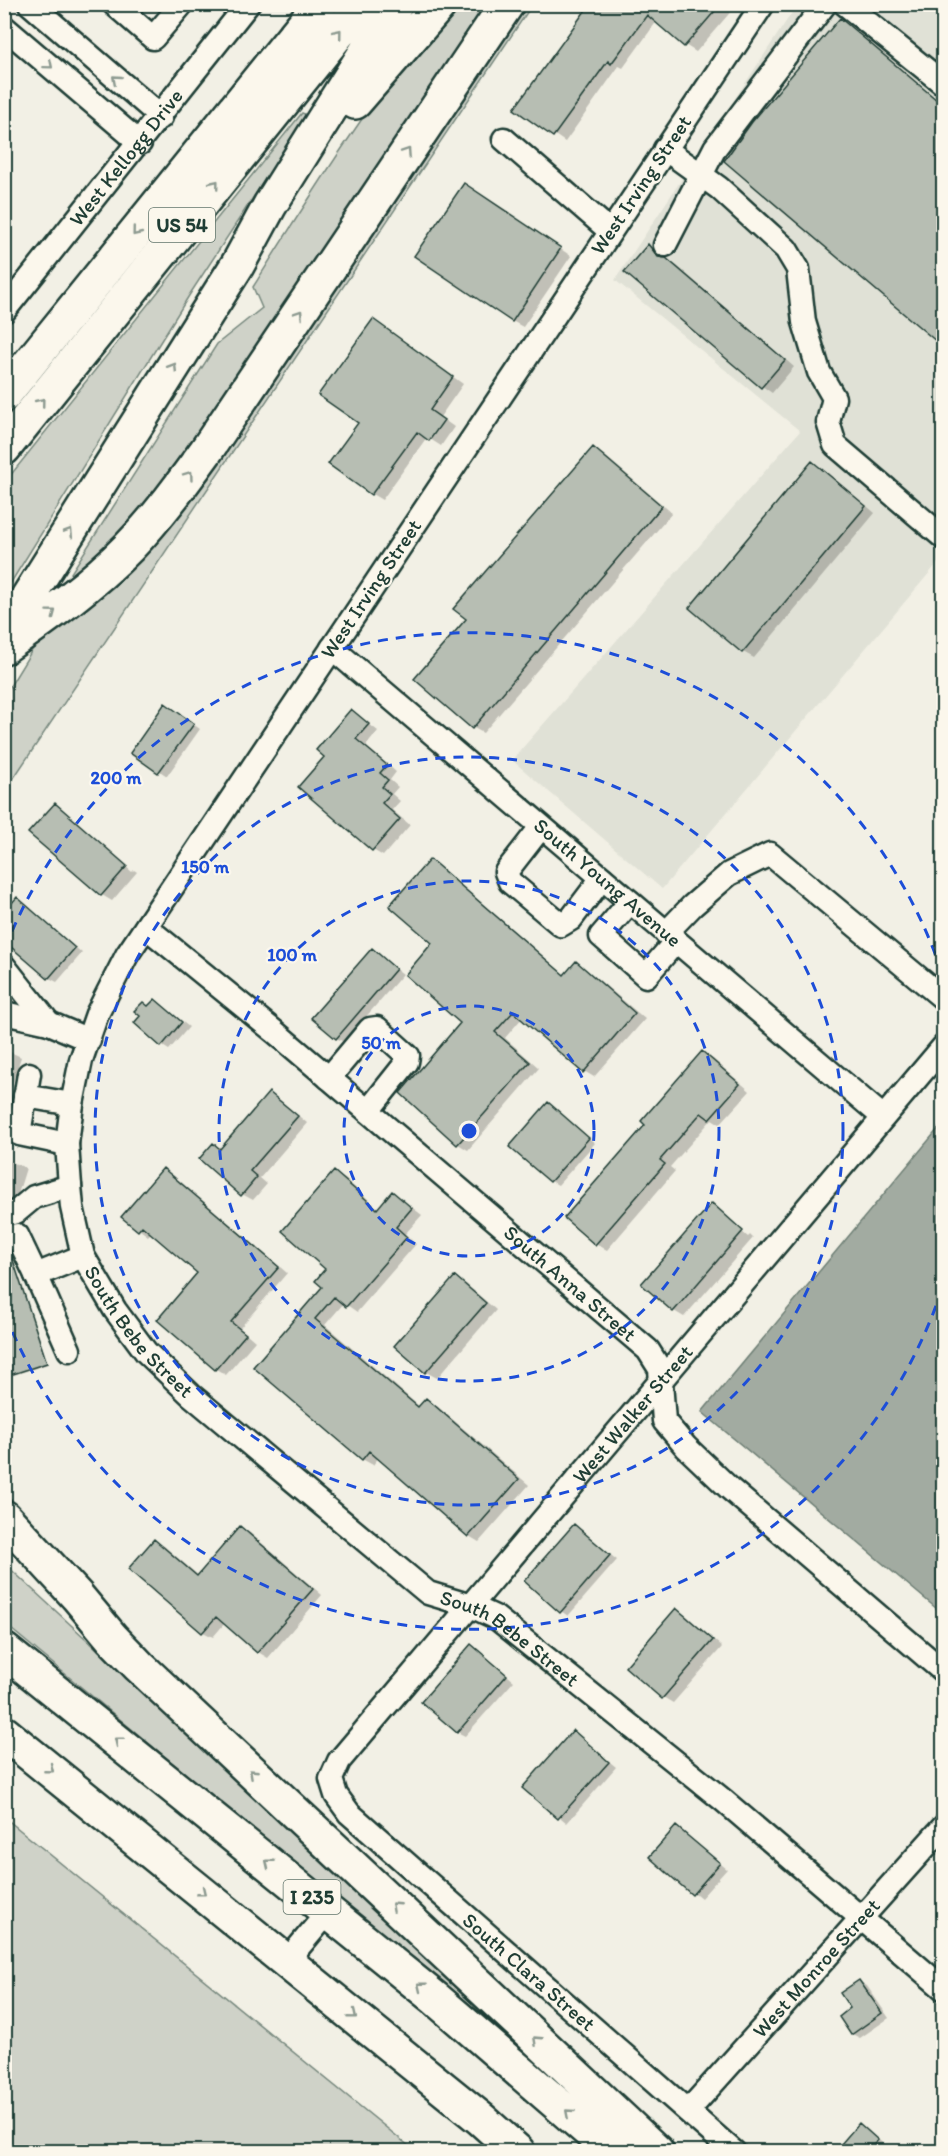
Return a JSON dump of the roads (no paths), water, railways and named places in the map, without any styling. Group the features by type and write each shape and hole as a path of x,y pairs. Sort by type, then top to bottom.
{"highway":[{"path":"239,104 268,39 292,4"},
{"name":"US 54","path":"4,395 320,4"},
{"name":"US 54","path":"4,448 362,4"},
{"path":"4,635 265,224 396,4"},
{"path":"265,224 290,197 330,135 361,93 440,4"},
{"path":"4,646 50,614 104,571 169,503 507,4"},
{"path":"4,1517 139,1666 657,2151"},
{"path":"4,1545 112,1638"},
{"name":"I 235","path":"4,1650 436,1999 613,2151"},
{"path":"4,1733 518,2151"}],"street":[{"path":"30,4 161,117"},
{"path":"114,4 153,38 182,4"},
{"name":"West Kellogg Drive","path":"4,311 161,117 248,4"},
{"name":"West Irving Street","path":"71,1197 67,1144 81,1060 97,1014 127,955 763,4"},
{"path":"665,245 715,148 825,4"},
{"path":"845,4 944,84"},
{"path":"4,27 140,143"},
{"path":"504,139 610,231"},
{"path":"665,149 719,188 786,249 798,269 804,322 819,372 834,398 828,422 835,445 944,538"},
{"name":"South Young Avenue","path":"332,648 883,1117"},
{"path":"542,827 506,872 510,882 561,925 571,919 602,879"},
{"path":"630,902 601,936 646,976 692,906 729,874 770,854 944,999"},
{"name":"South Anna Street","path":"146,927 329,1078 648,1350 660,1369 664,1420 686,1447 729,1488 944,1672"},
{"path":"4,966 49,1023"},
{"path":"4,1013 49,1023 89,1040"},
{"path":"329,1078 370,1029 377,1028 408,1056 407,1062 368,1111"},
{"name":"West Walker Street","path":"333,1786 331,1779 339,1761 944,1046"},
{"path":"29,1074 19,1134 67,1144"},
{"path":"26,1096 72,1104"},
{"path":"4,1215 16,1212 34,1197 71,1197"},
{"name":"South Bebe Street","path":"71,1197 83,1256 115,1310 146,1352 190,1395 428,1593 471,1606 495,1617 533,1646 723,1800 944,1989"},
{"path":"4,1239 17,1235 69,1350"},
{"path":"36,1275 83,1256"},
{"name":"South Clara Street","path":"333,1786 336,1795 349,1813 734,2151"},
{"name":"West Monroe Street","path":"688,2111 944,1826"},
{"path":"287,1961 329,1911"}]}
